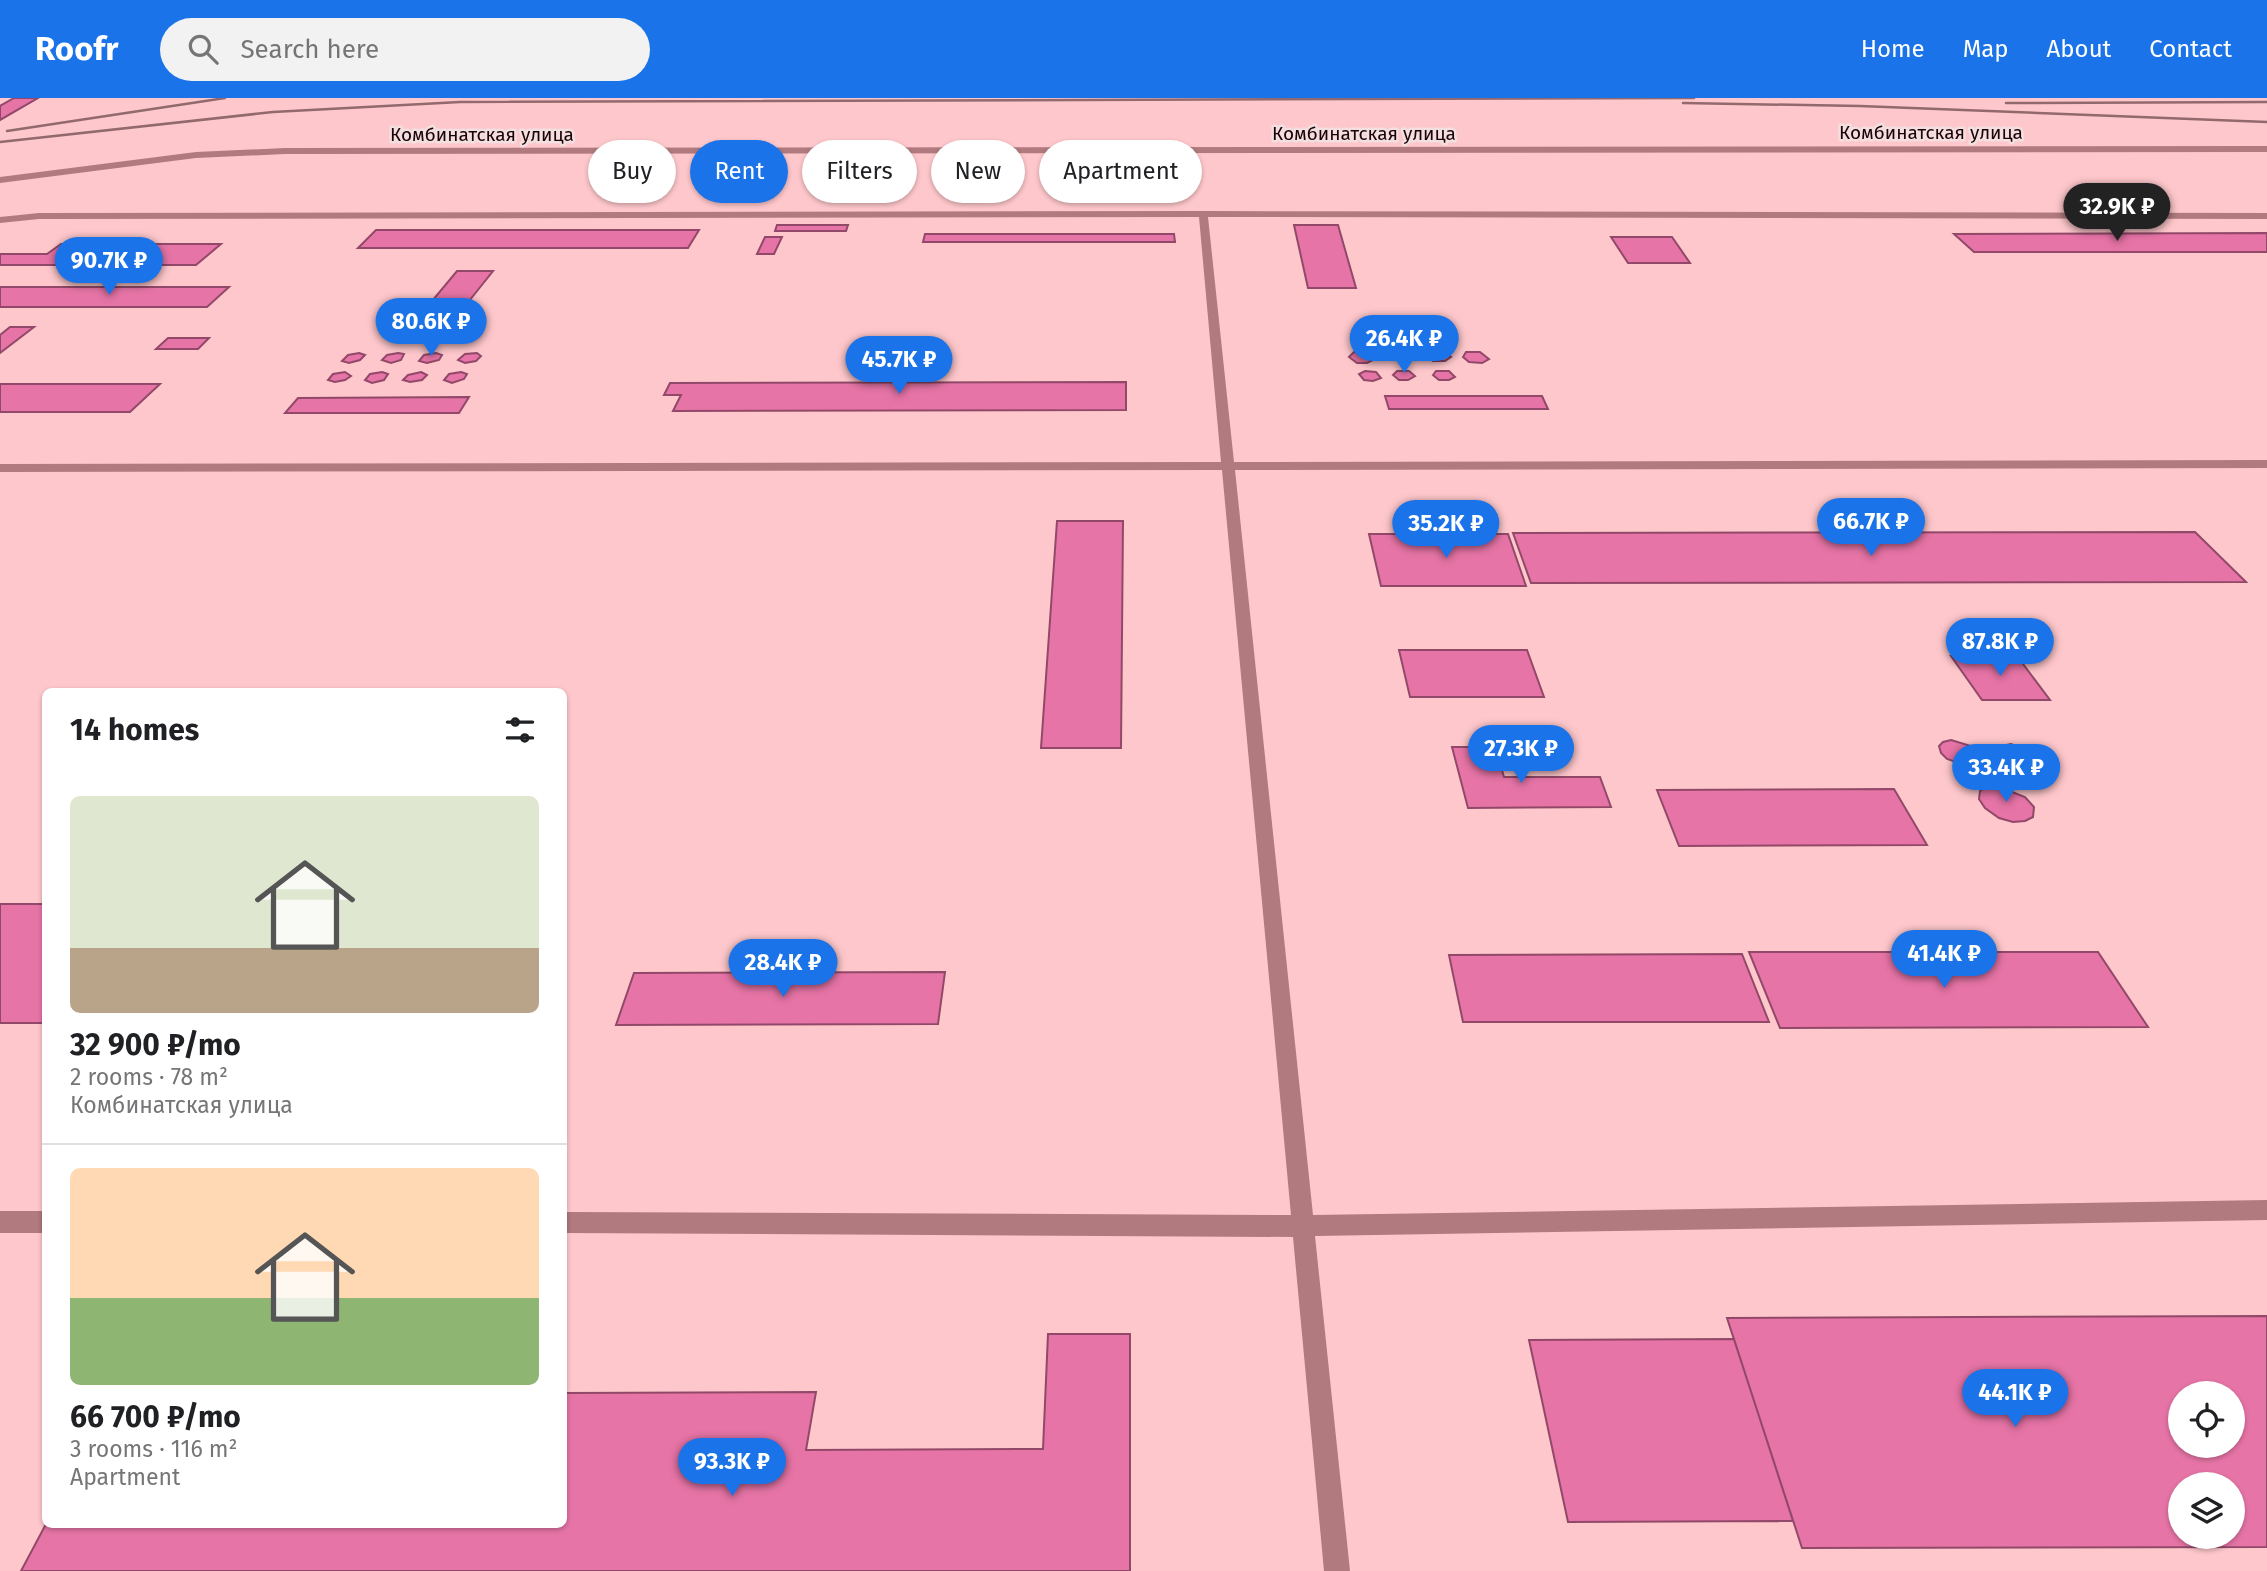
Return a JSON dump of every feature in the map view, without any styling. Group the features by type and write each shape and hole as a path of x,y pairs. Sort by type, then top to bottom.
{"street":[{"name":"Комбинатская улица","path":"0,180 184,157 272,152 2267,149"},
{"path":"1203,214 1337,1571"},
{"path":"0,220 38,216 2267,216"},
{"path":"0,468 2267,464"},
{"path":"567,1223 1304,1226 2267,1210"},
{"path":"0,1222 42,1222"}],"building":[{"path":"14,98 38,98 0,120 0,106"},
{"path":"777,225 848,225 846,231 775,231"},
{"path":"1294,225 1338,225 1356,288 1308,288"},
{"path":"376,230 699,230 688,248 358,248"},
{"path":"2267,233 2267,252 1974,252 1954,234"},
{"path":"925,234 1174,234 1175,242 923,242"},
{"path":"765,237 782,237 774,254 757,254"},
{"path":"1611,237 1672,237 1690,263 1628,263"},
{"path":"61,244 221,244 196,265 0,265 0,254 47,254"},
{"path":"457,271 493,271 469,301 432,301"},
{"path":"0,287 229,287 207,307 0,307"},
{"path":"10,327 34,327 0,353 0,335"},
{"path":"168,338 209,338 198,349 156,349"},
{"path":"1431,350 1444,351 1451,357 1445,361 1433,361 1425,355"},
{"path":"1391,351 1403,352 1408,357 1402,361 1391,359 1387,355"},
{"path":"1354,352 1369,353 1375,359 1367,363 1357,363 1349,357"},
{"path":"1466,352 1480,352 1489,359 1482,363 1469,362 1463,357"},
{"path":"477,353 481,356 476,361 465,363 458,360 465,354"},
{"path":"404,354 401,360 391,363 382,360 387,355"},
{"path":"348,355 365,355 360,360 349,363 342,361"},
{"path":"424,355 442,355 439,360 427,363 419,361"},
{"path":"1365,371 1376,372 1381,378 1364,380 1359,374"},
{"path":"1397,371 1409,371 1415,376 1408,380 1399,380 1393,375"},
{"path":"1436,371 1449,371 1455,377 1439,380 1433,375"},
{"path":"345,372 351,376 345,380 328,380 333,374"},
{"path":"421,372 427,375 422,380 403,380 408,375"},
{"path":"370,374 388,374 384,380 372,383 365,380"},
{"path":"449,374 467,374 464,379 452,383 444,380"},
{"path":"1126,382 1126,410 673,411 681,395 664,395 670,383"},
{"path":"0,384 160,384 130,412 0,412"},
{"path":"1385,396 1542,396 1548,409 1389,409"},
{"path":"469,397 459,413 285,413 298,398"},
{"path":"1057,521 1123,521 1121,748 1041,748"},
{"path":"2195,532 2246,582 1531,583 1513,533"},
{"path":"1369,534 1508,534 1526,586 1381,586"},
{"path":"1399,650 1527,650 1544,697 1410,697"},
{"path":"1951,656 2017,656 2050,700 1982,700"},
{"path":"1951,740 1971,746 1980,759 1976,764 1968,766 1947,759 1939,746"},
{"path":"2011,744 2037,755 2045,762 2045,773 2026,778 2001,767 1994,759 1993,751 1997,747"},
{"path":"1452,747 1495,747 1504,777 1600,777 1611,807 1468,808"},
{"path":"1988,786 1997,786 2025,797 2034,807 2033,817 2013,822 1999,818 1985,808 1979,799 1980,791"},
{"path":"1894,789 1927,845 1679,846 1657,790"},
{"path":"0,904 42,904 42,1023 0,1023"},
{"path":"1749,952 2098,952 2148,1027 1780,1028"},
{"path":"1742,954 1769,1022 1463,1022 1449,955"},
{"path":"945,972 938,1024 616,1025 634,973"},
{"path":"2267,1316 2267,1547 2245,1547 2245,1472 2168,1472 2168,1547 1802,1548 1727,1318"},
{"path":"1048,1334 1130,1334 1130,1571 21,1571 44,1528 567,1528 567,1393 816,1392 806,1450 1043,1449"},
{"path":"1734,1339 1793,1521 1568,1522 1529,1340"}],"railway":[{"path":"7,131 225,98"},
{"path":"0,142 273,112 460,102 1694,98"},
{"path":"2006,103 2267,102"},
{"path":"1683,103 1860,106 2267,122"}]}
